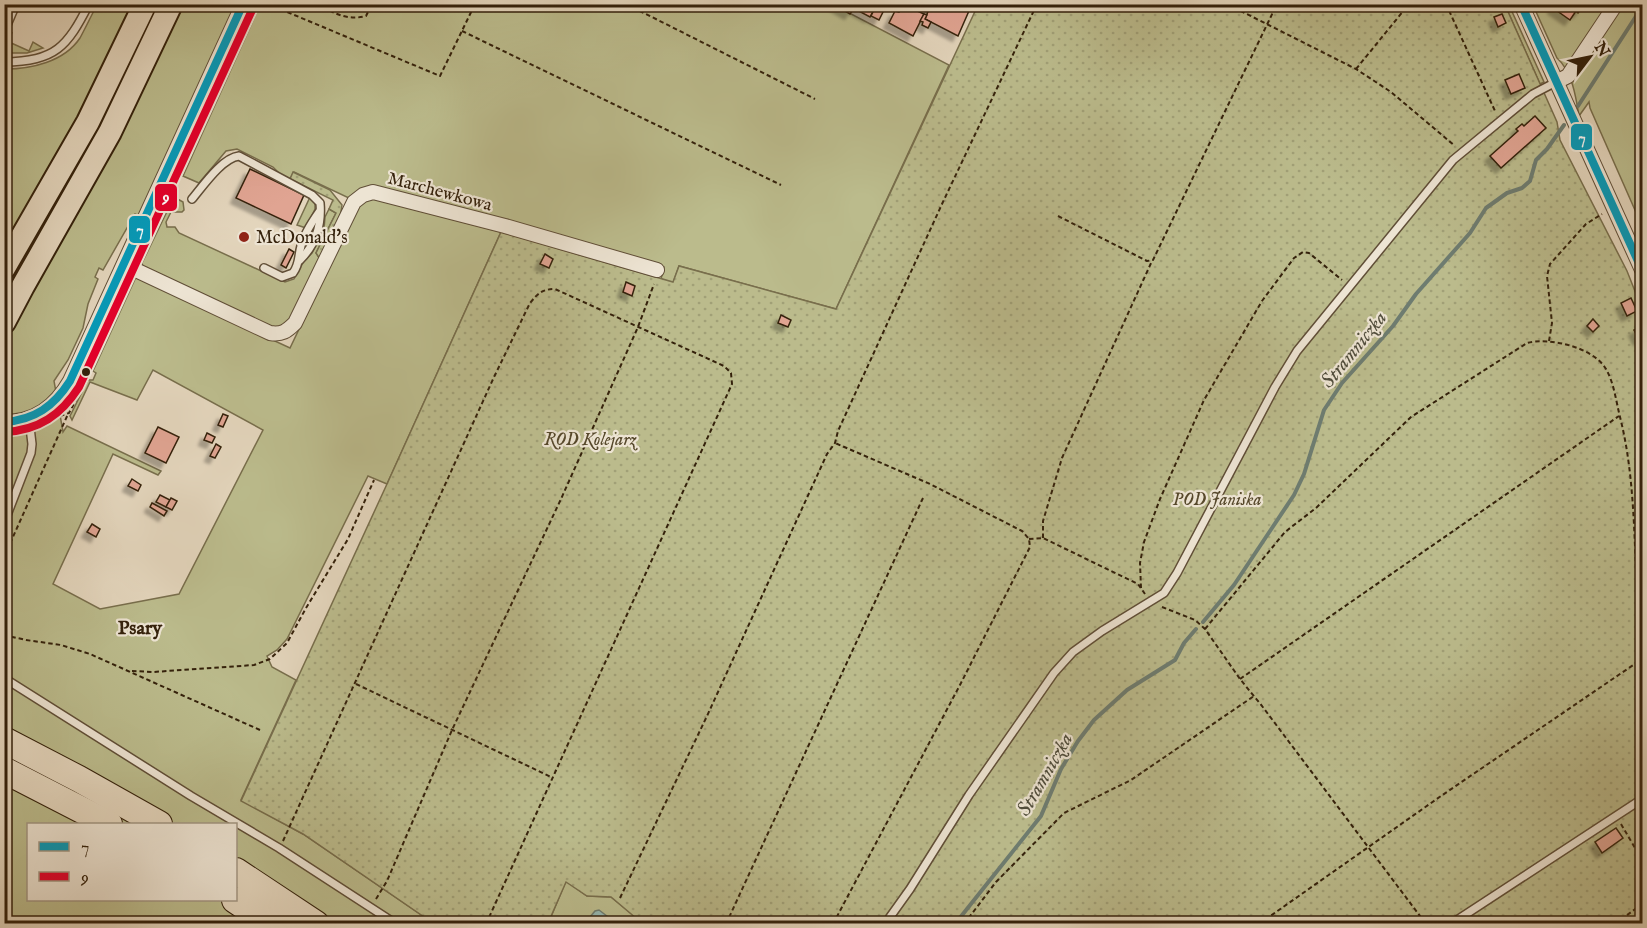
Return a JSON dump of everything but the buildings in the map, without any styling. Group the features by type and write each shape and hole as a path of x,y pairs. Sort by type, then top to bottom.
{"highway":[{"path":"4,740 79,779 156,823"},
{"path":"4,770 105,823"},
{"path":"237,872 316,924"},
{"path":"236,901 271,924"}],"main road":[{"path":"4,268 88,122 145,4"},
{"path":"4,322 110,132 171,4"}],"street":[{"path":"4,422 29,419 50,407 66,388 125,265 243,4"},
{"path":"1521,4 1642,270"},
{"path":"1556,82 1568,76 1616,4"},
{"name":"Marchewkowa","path":"125,265 270,333 279,334 288,331 295,323 354,202 363,195 373,192 505,226 657,270"}],"lane":[{"path":"4,32 16,4"},
{"path":"4,62 29,60 57,50 72,37 89,4"},
{"path":"885,924 910,890 969,795 1054,673 1074,652 1102,631 1164,593 1177,573 1275,387 1297,351 1348,286 1461,153 1533,94 1556,82"},
{"path":"192,199 221,167 231,158 239,156 312,195 320,203 320,212 319,230 310,250 293,273 287,276 264,268"},
{"path":"4,523 31,453 29,419"},
{"path":"4,678 237,823"},
{"path":"1451,924 1642,799"},
{"path":"237,823 396,924"}],"path":[{"path":"275,4 280,9 440,76 475,4"},
{"path":"316,4 344,17 354,19 366,16 372,4"},
{"path":"626,4 815,99"},
{"path":"620,898 827,454 835,443 838,431 937,214 1037,4"},
{"path":"1227,4 1356,69 1391,92 1461,153"},
{"path":"1043,538 1043,521 1062,458 1153,260 1277,4"},
{"path":"1356,69 1409,4"},
{"path":"1446,4 1500,121"},
{"path":"462,32 781,185"},
{"path":"1549,341 1552,323 1547,276 1550,264 1586,224 1614,208"},
{"path":"1058,216 1147,261 1153,260"},
{"path":"1141,588 1140,563 1144,542 1160,499 1204,400 1262,301 1293,258 1304,252 1348,286"},
{"path":"372,907 387,881 452,730 561,499 638,327 652,292 657,270"},
{"path":"279,848 530,303 538,293 546,289 555,289 724,366 731,373 732,384 486,924"},
{"path":"1205,629 1285,532 1316,508 1411,417 1527,343 1537,340 1549,341 1585,352 1604,366 1610,378 1624,431 1630,478 1642,649"},
{"path":"4,557 69,413"},
{"path":"1240,679 1620,416"},
{"path":"833,924 1030,547 1029,539 1022,531 930,484 835,443"},
{"path":"132,671 153,672 254,665 275,655 288,643 310,600 348,539 374,480"},
{"path":"726,924 923,498"},
{"path":"1029,539 1043,538 1122,576 1141,588 1165,610 1195,620 1205,629 1240,679 1426,924"},
{"path":"4,635 61,645 90,654 260,730"},
{"path":"1259,924 1642,659"},
{"path":"355,684 551,777"},
{"path":"964,924 996,882 1064,813 1131,780 1254,696"},
{"path":"1616,817 1642,860"},
{"path":"1615,924 1642,904"}],"green space":[{"path":"97,5 136,5 113,54 5,253 5,69 36,66 65,53 80,38"},
{"path":"154,5 236,5 139,216 135,214 103,270 99,268 95,277 98,279 88,304 83,328 68,360 54,381 63,432 67,426 161,471 158,475 113,454 53,584 100,609 179,594 263,430 153,370 137,400 90,382 72,420 70,416 88,380 93,380 96,373 93,371 136,277 290,348 360,202 374,199 501,232 387,484 368,476 287,639 277,650 267,656 272,667 296,680 241,800 303,834 433,923 5,923 4,277 9,279 95,126"},
{"path":"250,5 254,5 175,182 174,172"},
{"path":"260,5 834,5 949,65 836,309 679,266 673,283 661,279 664,267 578,241 381,189 353,200 294,172 290,179 281,175 273,167 237,149 226,151 199,183 183,176"},
{"name":"POD Janiska","path":"978,5 1505,5 1557,122 1560,140 1627,271 1642,309 1642,923 643,924 611,897 587,896 566,882 548,923 433,923 303,834 241,801 501,232 673,282 679,266 836,309"},
{"path":"1505,5 1509,5 1544,82 1540,84"},
{"path":"1533,5 1642,5 1642,226 1589,102 1579,116 1570,77 1557,58"},
{"path":"12,32 9,42 29,51 33,42 43,48 27,53 12,53 7,44"},
{"path":"293,172 330,190 342,205 340,218 320,259 316,253 336,213 329,209 333,200 290,179"},
{"path":"174,197 183,202 184,210 171,212 166,222 167,227 175,227 179,233 285,282 294,279 304,261 312,253 324,229 325,217 329,209 336,213 316,253 320,259 287,325 275,330 143,267 142,263"},
{"path":"310,197 315,202 315,209 306,228 297,225"},
{"path":"132,274 95,355 97,340 126,275"},
{"path":"566,881 587,896 611,897 643,923 548,924"}],"water":[{"path":"599,910 616,923 585,923 595,911"}],"waterway":[{"name":"Stramniczka","path":"1578,106 1642,7"},
{"name":"Stramniczka","path":"1203,622 1234,585 1294,495 1304,474 1324,410 1342,383 1470,233 1486,208 1507,193 1522,188 1530,181 1536,160 1564,125"},
{"name":"Stramniczka","path":"955,924 1041,816 1061,769 1094,720 1127,690 1175,660 1184,643 1196,629"}],"transit line":[{"name":"7","path":"4,422 25,418 43,410 57,398 70,381 243,4"},
{"name":"7","path":"1521,4 1642,270"},
{"name":"9","path":"5,432 28,428 48,419 65,406 79,387 253,8"}],"place":[{"name":"McDonald's","path":"244,237"}],"district":[{"name":"Psary","path":"140,627"}],"park label":[{"name":"ROD Kolejarz","path":"590,439"}]}
